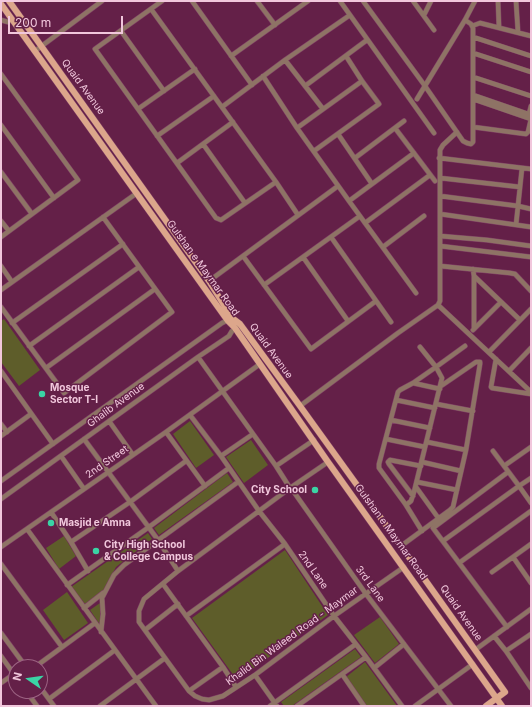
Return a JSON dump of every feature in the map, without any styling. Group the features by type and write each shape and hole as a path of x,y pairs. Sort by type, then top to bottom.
{"main road":[{"name":"Quaid Avenue","path":"9,1 209,281 230,319 300,406 505,692 486,706"},
{"name":"Gulshan e Maymar Road","path":"1,4 230,319"},
{"name":"Gulshan e Maymar Road","path":"237,326 260,364 328,462 502,706"}],"street":[{"path":"162,1 95,49 216,218 221,220 276,182"},
{"path":"192,1 252,85"},
{"path":"257,1 275,25"},
{"path":"231,56 275,25 302,3 308,1"},
{"path":"340,1 434,133"},
{"path":"364,1 463,141 471,144 473,142 473,37 472,26 465,20"},
{"path":"413,1 434,30"},
{"path":"424,15 431,1"},
{"path":"417,99 475,1"},
{"path":"498,1 499,27"},
{"path":"516,1 518,32"},
{"path":"35,51 100,2"},
{"path":"151,9 276,182 298,215"},
{"path":"222,107 285,60 350,15"},
{"path":"1,20 8,22 11,19"},
{"path":"472,26 480,23 531,36"},
{"path":"121,31 164,91"},
{"path":"473,37 531,56"},
{"path":"305,86 367,40"},
{"path":"473,53 531,72"},
{"path":"314,151 379,104 346,56"},
{"path":"285,60 323,109"},
{"path":"138,109 195,69"},
{"path":"1,74 78,180 1,237"},
{"path":"263,76 297,128 416,293"},
{"path":"473,76 531,96"},
{"path":"297,128 362,81"},
{"path":"157,136 214,96"},
{"path":"473,97 530,116"},
{"path":"473,127 526,134 528,132 531,106"},
{"path":"355,158 404,121"},
{"path":"177,163 233,122"},
{"path":"1,125 54,198"},
{"path":"395,128 435,181"},
{"path":"300,406 438,305 440,301 440,150 443,145 457,132"},
{"path":"338,134 372,184"},
{"path":"203,144 245,204"},
{"path":"349,201 414,153"},
{"path":"440,158 531,169"},
{"path":"516,225 522,168"},
{"path":"1,172 32,214"},
{"path":"365,223 430,175"},
{"path":"440,178 520,187"},
{"path":"209,281 338,186"},
{"path":"1,290 137,193"},
{"path":"440,196 531,209"},
{"path":"440,214 531,227"},
{"path":"264,285 360,216"},
{"path":"383,247 424,216"},
{"path":"1,308 64,393 172,312 103,217"},
{"path":"1,221 8,231"},
{"path":"440,236 531,246"},
{"path":"331,237 391,322"},
{"path":"12,323 123,244"},
{"path":"440,246 531,257"},
{"path":"243,256 311,349 376,301"},
{"path":"303,257 348,321"},
{"path":"1,266 12,282"},
{"path":"440,266 515,274 530,289"},
{"path":"29,346 139,267"},
{"path":"473,269 474,329"},
{"path":"474,276 520,320"},
{"path":"46,368 155,289"},
{"path":"469,334 501,302"},
{"path":"438,305 531,393"},
{"path":"489,352 531,309"},
{"name":"Ghalib Avenue","path":"1,481 222,323 230,319"},
{"name":"Ghalib Avenue","path":"1,499 229,336 237,326"},
{"path":"422,531 406,505 379,468 379,464 400,390 413,383 465,346"},
{"path":"406,505 411,501 416,487 442,378 436,367 420,347"},
{"path":"509,371 531,348"},
{"name":"3rd Lane","path":"198,357 366,594 451,706"},
{"path":"496,359 492,388 531,393"},
{"path":"401,546 452,509 466,450 480,362 476,362 440,387 413,383"},
{"name":"2nd Street","path":"1,547 84,490 260,364"},
{"path":"1,371 53,444"},
{"path":"396,400 473,411"},
{"path":"1,436 31,414"},
{"path":"101,632 103,614 102,598 114,575 124,564 238,482 221,456 190,415"},
{"path":"391,420 430,428"},
{"path":"109,421 133,455"},
{"path":"1,424 7,432"},
{"path":"166,432 205,486"},
{"path":"221,456 253,434"},
{"path":"84,439 149,527 178,571"},
{"path":"386,439 425,447"},
{"path":"276,466 314,440"},
{"path":"427,442 466,450"},
{"path":"504,466 531,447"},
{"path":"493,451 531,503"},
{"path":"61,456 84,490"},
{"path":"413,496 389,464 388,462 390,460 461,471"},
{"path":"71,542 130,502 186,461"},
{"name":"Khalid Bin Waleed Road - Maymar","path":"328,462 258,511 178,571 144,599 140,606 139,622 165,658 195,696 209,700 223,696 404,567"},
{"path":"68,585 229,468"},
{"path":"507,626 433,528 508,472"},
{"path":"443,541 531,478"},
{"name":"2nd Lane","path":"238,482 258,511 285,544 334,616 402,706"},
{"path":"417,482 456,490"},
{"path":"416,487 439,519"},
{"path":"460,563 531,510"},
{"path":"51,512 88,571"},
{"path":"27,529 156,706"},
{"path":"186,616 285,544"},
{"path":"492,572 531,544"},
{"path":"513,557 531,583"},
{"path":"1,564 62,647"},
{"path":"163,584 236,687"},
{"path":"84,608 105,592"},
{"path":"145,630 178,604"},
{"path":"475,650 531,609"},
{"path":"45,659 95,623"},
{"path":"1,633 20,659"},
{"path":"506,652 531,634"},
{"path":"494,636 531,688"},
{"path":"270,706 276,704 356,644"},
{"path":"374,668 404,644"},
{"path":"54,706 49,699 115,650"},
{"path":"1,656 8,666"},
{"path":"297,706 366,657"},
{"path":"100,706 165,658"},
{"path":"415,706 473,664"},
{"path":"190,691 223,667"},
{"path":"342,674 362,704 355,706"},
{"path":"254,675 276,704"}],"shaded area":[{"path":"4,319 40,370 19,386 1,362 1,321"},
{"path":"190,421 214,455 196,468 173,434"},
{"path":"251,440 268,465 244,483 226,457"},
{"path":"227,473 233,482 159,535 154,528"},
{"path":"148,533 152,539 116,567 104,590 85,604 71,587"},
{"path":"64,536 76,556 59,569 46,548"},
{"path":"285,550 328,615 237,680 192,618"},
{"path":"67,592 88,623 64,640 43,610"},
{"path":"100,603 100,625 90,610"},
{"path":"380,617 399,644 375,663 354,635"},
{"path":"355,649 361,657 292,706 284,706 281,702"},
{"path":"365,662 397,706 366,706 346,677"}],"place":[{"name":"Mosque Sector T-I","path":"42,394"},
{"name":"City School","path":"315,490"},
{"name":"Masjid e Amna","path":"51,523"},
{"name":"City High School & College Campus","path":"96,551"}]}
